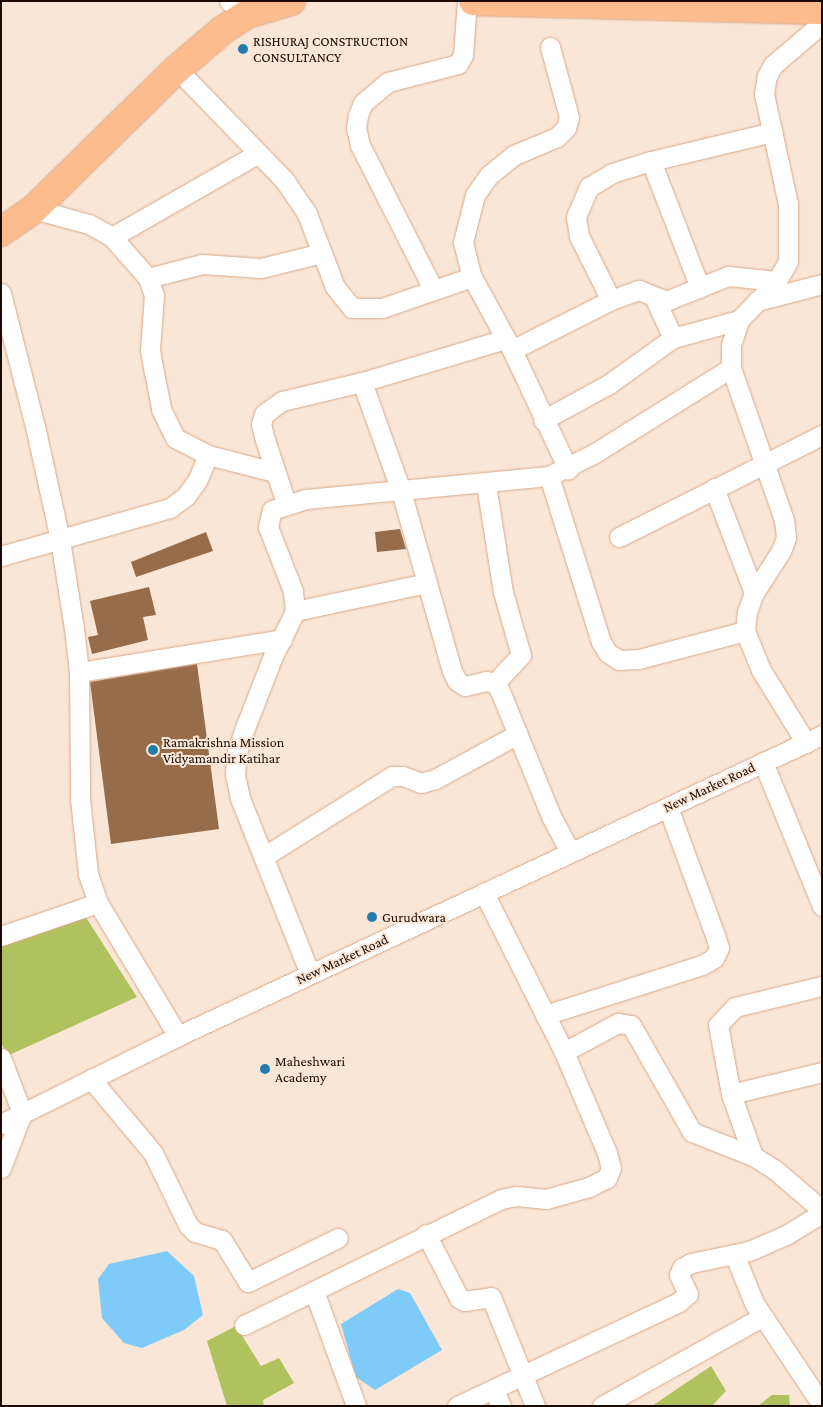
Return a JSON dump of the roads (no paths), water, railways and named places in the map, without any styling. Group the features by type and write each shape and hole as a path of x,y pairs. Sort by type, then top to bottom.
{"highway":[{"path":"1,232 34,209 177,69 223,30 238,8 290,1"},
{"path":"472,1 822,10"}],"street":[{"path":"433,289 360,145 356,128 358,116 364,102 388,82 458,64 463,55 467,1"},
{"path":"814,739 773,693 745,631 746,612 754,593 781,552 786,538 784,520 730,368 731,345 739,320 776,281 788,261 790,236 788,204 764,94 767,76 773,65 822,23"},
{"path":"550,47 569,117 566,128 557,137 514,155 489,175 475,195 463,242 472,277 508,345 568,469"},
{"path":"177,69 257,154 275,168 296,196 335,287 344,302 352,308 382,308 472,277"},
{"path":"611,300 579,236 576,217 582,197 596,183 612,174 651,162 772,132"},
{"path":"112,237 257,154"},
{"path":"651,162 700,288"},
{"path":"34,209 89,224 112,237 148,278 154,296 150,350 161,409 175,438 208,455 274,472"},
{"path":"148,278 202,264 242,269 261,268 322,253"},
{"path":"286,503 274,472 261,424 264,414 282,401 508,345 611,300 639,290 655,299 666,301 678,298 728,276 776,281"},
{"path":"757,301 822,284"},
{"path":"1,293 36,426 60,540 79,672 83,837 88,874 98,903 178,1036"},
{"path":"655,299 674,338"},
{"path":"543,420 609,384 674,338 739,320"},
{"path":"310,974 240,798 236,774 237,752 282,639 296,611 293,591 268,527 272,510 286,503 486,484 549,476 568,469 730,368"},
{"path":"362,382 401,491 457,681 464,686 486,681 495,683"},
{"path":"618,536 765,465 822,435"},
{"path":"1,556 170,508 186,496 198,481 208,455"},
{"path":"549,476 601,642 608,653 619,660 639,659 745,631"},
{"path":"486,484 503,592 521,655 495,683"},
{"path":"714,488 754,593"},
{"path":"296,611 427,583"},
{"path":"79,672 282,639"},
{"path":"495,683 551,816 570,852"},
{"path":"263,856 392,776 421,783 435,779 518,734"},
{"name":"New Market Road","path":"1,1124 178,1036 814,739"},
{"path":"763,762 822,906"},
{"path":"546,1015 702,965 714,958 719,948 668,807"},
{"path":"244,1325 426,1234 501,1199 517,1196 546,1199 589,1187 607,1178 611,1168 607,1153 564,1052 484,892"},
{"path":"1,936 98,903"},
{"path":"753,1156 731,1094 718,1025 725,1014 735,1007 822,986"},
{"path":"458,1405 497,1398 525,1375 679,1302 688,1294 679,1275 682,1268 691,1263 735,1256 780,1238 822,1211 794,1184 753,1156 692,1132 631,1025 618,1023 564,1052"},
{"path":"1,1058 22,1113 1,1168"},
{"path":"731,1094 822,1072"},
{"path":"91,1079 154,1152 188,1225 195,1232 222,1240 248,1282 338,1238"},
{"path":"426,1234 459,1298 471,1301 484,1295 491,1296 525,1375 535,1406"},
{"path":"735,1256 762,1317 822,1405"},
{"path":"314,1291 356,1406"},
{"path":"602,1406 762,1317"}],"water":[{"path":"167,1251 194,1276 203,1315 184,1330 142,1348 124,1343 102,1318 98,1279 109,1264"},
{"path":"398,1289 410,1293 442,1350 375,1390 356,1377 341,1324"}],"place":[{"name":"RISHURAJ CONSTRUCTION CONSULTANCY","path":"243,49"},
{"name":"Ramakrishna Mission Vidyamandir Katihar","path":"153,750"},
{"name":"Gurudwara","path":"372,917"},
{"name":"Maheshwari Academy","path":"265,1069"}]}
